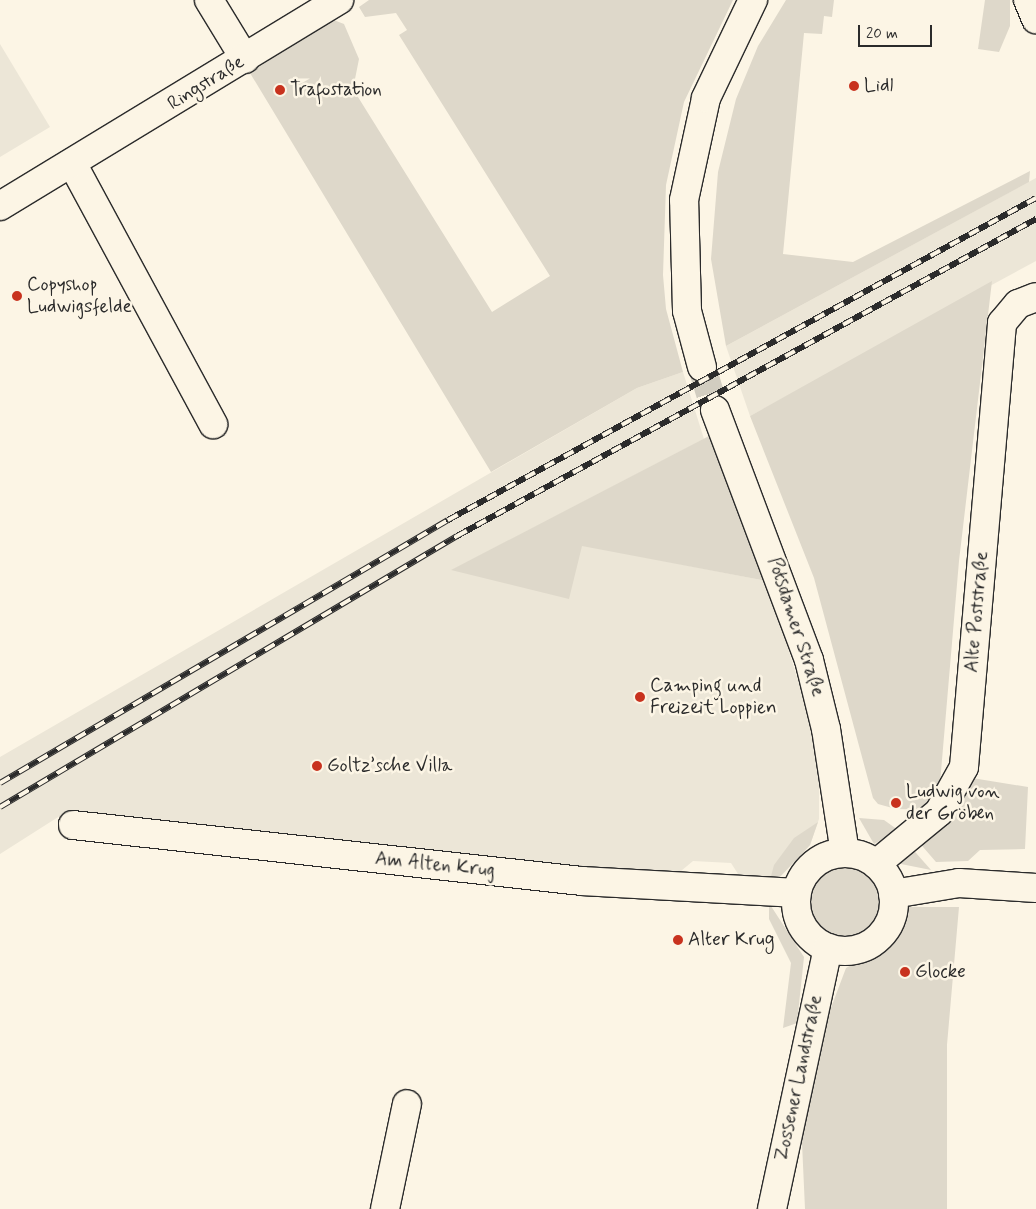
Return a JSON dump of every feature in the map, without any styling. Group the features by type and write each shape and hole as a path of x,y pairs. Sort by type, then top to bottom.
{"main road":[{"path":"209,0 245,59"},
{"name":"Ringstraße","path":"0,206 340,0"},
{"path":"702,367 687,311 684,200 706,98 753,0"},
{"path":"1028,0 1036,19"},
{"path":"72,163 213,424"},
{"name":"Alte Poststraße","path":"876,864 939,812 964,767 1002,323 1018,304 1036,297"},
{"name":"Potsdamer Straße","path":"715,410 810,660 826,729 845,853"},
{"name":"Am Alten Krug","path":"73,825 582,881 797,893"},
{"path":"845,853 876,864 894,894 892,917 873,942 851,951 828,948 802,926 797,893 814,864 845,853"},
{"path":"894,894 960,884 1036,888"},
{"name":"Zossener Landstraße","path":"772,1209 828,948"},
{"path":"385,1209 407,1104"}],"shaded area":[{"path":"369,0 733,0 684,102 666,185 663,275 666,309 683,372 637,388 491,472 250,73 331,19 344,24 359,59 353,89 492,312 550,276 399,35 407,30 396,13 365,17 359,7"},
{"path":"786,0 834,0 832,17 824,16 822,34 804,33 783,254 853,262 1030,171 1029,182 726,346 711,259 718,172 736,99 758,46"},
{"path":"985,0 1010,0 1010,26 999,52 978,49"},
{"path":"0,44 50,127 0,157"},
{"path":"1036,178 1036,261 750,416 726,346"},
{"path":"992,281 959,561 939,795 929,810 896,809 878,804 873,798 814,578 750,416"},
{"path":"683,372 704,439 452,570 582,545 767,581 814,732 819,774 819,819 810,845 777,880 740,877 731,863 693,861 681,871 578,870 66,812 0,854 0,757 637,388"},
{"path":"709,436 767,581 582,546 569,599 451,570"},
{"path":"966,777 1028,787 1025,849 980,850 968,861 936,862 917,840 951,816 961,802"},
{"path":"859,818 884,820 898,830 874,844"},
{"path":"818,822 810,845 777,880 770,880 774,865 794,838"},
{"path":"909,845 931,870 896,863"},
{"path":"845,864 866,870 876,880 882,901 876,922 866,932 845,938 824,932 814,922 808,901 814,880 824,870"},
{"path":"769,903 804,957 797,1023 783,1028 791,963 769,919"},
{"path":"908,907 959,907 947,1045 947,1209 805,1209 801,1121 826,1021 846,968 886,946 902,925"}],"tunnel":[{"path":"702,367 715,410"}],"railway":[{"path":"0,783 448,520 1036,198"},
{"path":"0,807 457,536 1036,219"}],"place":[{"name":"Lidl","path":"854,86"},
{"name":"Trafostation","path":"280,90"},
{"name":"Copyshop Ludwigsfelde","path":"17,296"},
{"name":"Camping und Freizeit Loppien","path":"640,697"},
{"name":"Goltz’sche Villa","path":"317,766"},
{"name":"Ludwig von der Gröben","path":"896,803"},
{"name":"Alter Krug","path":"678,940"},
{"name":"Glocke","path":"905,972"}]}
